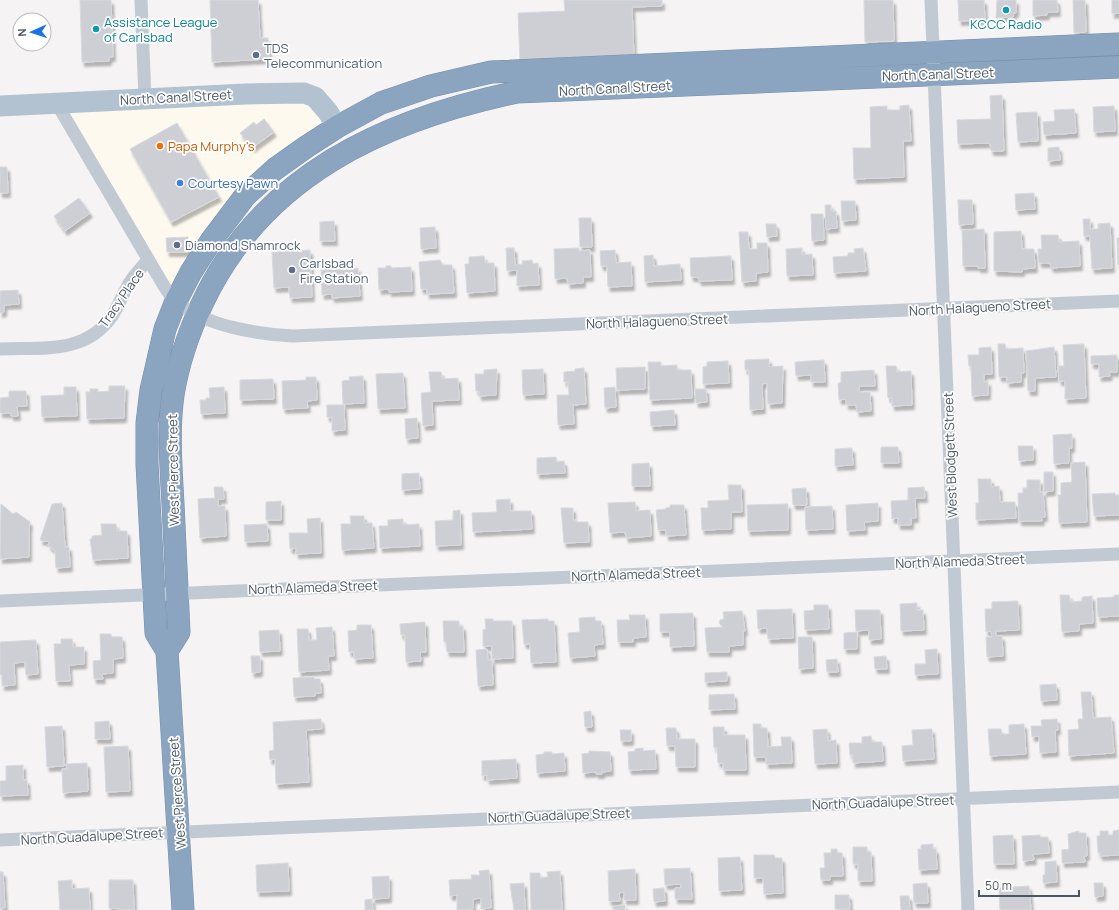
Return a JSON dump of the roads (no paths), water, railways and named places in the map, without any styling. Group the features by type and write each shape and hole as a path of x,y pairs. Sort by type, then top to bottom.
{"highway":[{"name":"North Canal Street","path":"176,301 211,240 246,196 291,157 337,127 381,103 450,80 491,72 933,51 1119,44"},
{"name":"North Canal Street","path":"197,315 215,278 233,249 280,199 328,162 387,131 416,119 442,111 517,92 1119,67"},
{"path":"337,127 343,132 354,133 387,131"},
{"name":"West Pierce Street","path":"176,301 165,329 157,358 147,423 147,464 156,632 167,651 180,832 183,910"},
{"name":"West Pierce Street","path":"167,651 179,632 171,423 174,393 181,362 197,315"}],"main road":[{"name":"North Canal Street","path":"0,106 145,98 304,93 315,98 319,102 328,112 337,127"}],"street":[{"path":"141,0 145,98"},
{"name":"West Blodgett Street","path":"931,0 968,910"},
{"path":"57,104 148,260 176,301 197,315"},
{"name":"Tracy Place","path":"0,349 57,347 84,341 111,318 132,279 148,260"},
{"name":"North Halagueno Street","path":"197,315 213,322 250,331 293,336 1119,301"},
{"name":"North Alameda Street","path":"154,594 1119,554"},
{"path":"0,601 154,594"},
{"name":"North Guadalupe Street","path":"0,840 1119,792"}],"place":[{"name":"KCCC Radio","path":"1006,10"},
{"name":"Assistance League of Carlsbad","path":"96,29"},
{"name":"TDS Telecommunication","path":"256,55"},
{"name":"Papa Murphy's","path":"160,146"},
{"name":"Courtesy Pawn","path":"180,183"},
{"name":"Diamond Shamrock","path":"177,245"},
{"name":"Carlsbad Fire Station","path":"292,270"}]}
